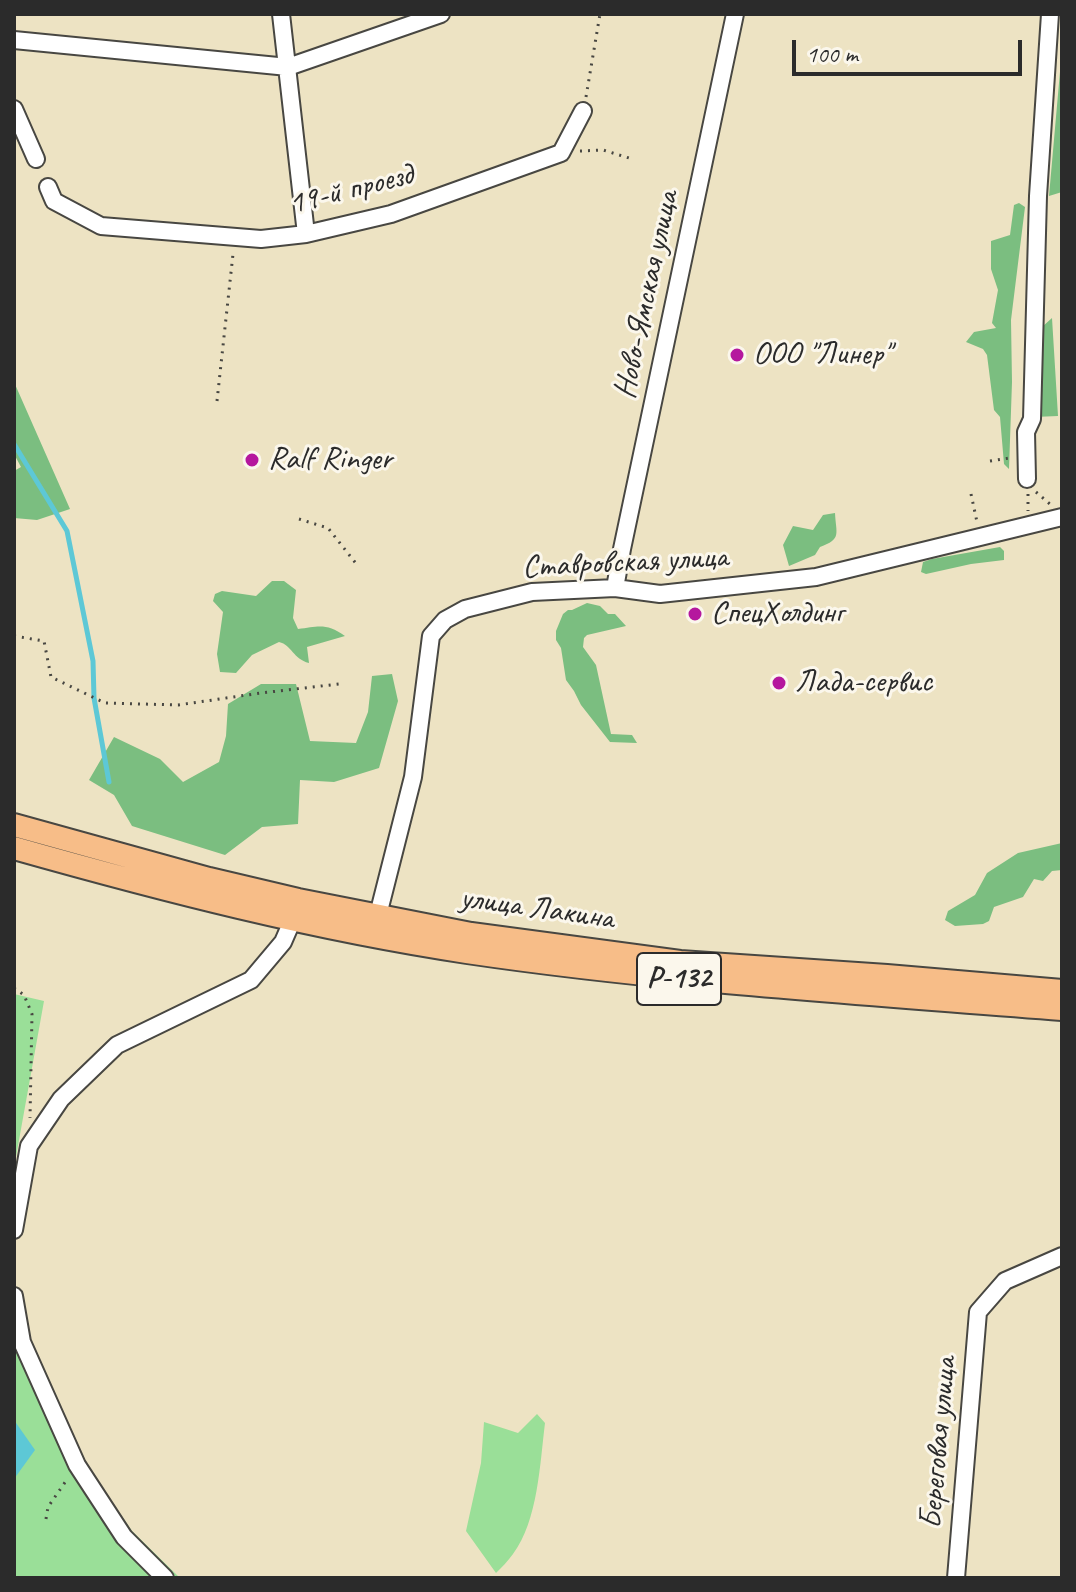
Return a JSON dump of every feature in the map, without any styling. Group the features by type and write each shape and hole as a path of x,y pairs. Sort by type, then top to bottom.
{"highway":[{"name":"улица Лакина","path":"14,825 209,879 471,934 680,962 1062,991"},
{"name":"улица Лакина","path":"14,848 211,901 466,952 676,979 1062,1009"}],"street":[{"path":"281,14 306,234"},
{"path":"14,40 288,67 441,14"},
{"name":"Ново-Ямская улица","path":"615,588 735,14"},
{"path":"1027,479 1026,432 1032,419 1038,196 1050,14"},
{"path":"14,109 36,159"},
{"path":"561,153 583,111"},
{"name":"19-й проезд","path":"48,187 54,201 101,226 261,239 306,234 391,214 561,153"},
{"name":"Ставровская улица","path":"378,915 413,777 431,636 445,620 465,609 532,592 615,588 660,594 816,577 1028,526 1059,513"},
{"path":"14,1230 29,1146 61,1099 117,1045 251,980 283,942 293,919"},
{"name":"Береговая улица","path":"956,1578 978,1312 1005,1281 1062,1256"},
{"path":"14,1296 22,1342 77,1465 124,1537 165,1578"}],"path":[{"path":"583,111 600,14"},
{"path":"561,153 603,150 629,158"},
{"path":"217,401 235,237"},
{"path":"990,461 1004,458"},
{"path":"1027,479 1059,513"},
{"path":"1027,479 1028,526"},
{"path":"971,494 981,537"},
{"path":"299,519 328,528 358,566"},
{"path":"14,636 44,641 51,677 105,703 178,705 339,684"},
{"path":"14,988 24,995 32,1014 30,1117"},
{"path":"46,1519 48,1507 77,1465"}],"green space":[{"path":"1062,49 1062,192 1049,196"},
{"path":"1019,203 1025,207 1011,320 1009,469 1004,464 1000,417 994,410 987,355 983,349 966,342 974,332 996,328 992,323 998,290 991,269 991,241 1010,235 1014,205"},
{"path":"1052,318 1058,416 1034,417 1042,327"},
{"path":"14,382 70,509 37,520 14,518 14,471 21,467 14,454"},
{"path":"835,513 835,538 820,547 815,555 789,566 783,545 793,526 813,530 823,515"},
{"path":"1000,547 1004,551 1004,560 926,574 921,572 923,562 932,559"},
{"path":"272,581 284,581 296,590 293,618 298,629 323,626 345,636 307,647 309,663 279,642 252,655 236,673 220,672 217,654 223,612 213,601 215,594 222,591 256,596"},
{"path":"587,603 600,606 608,614 615,614 626,626 587,635 583,647 596,665 611,734 632,735 637,743 610,742 566,680 556,631 563,614"},
{"path":"392,674 398,701 379,768 334,782 300,780 298,824 262,827 225,855 132,826 114,795 89,780 114,737 160,759 183,782 219,762 226,736 228,704 261,684 296,684 310,741 356,743 368,712 372,676"},
{"path":"1062,843 1062,870 1052,871 1043,881 1034,879 1023,897 994,907 989,921 955,926 945,920 948,911 975,895 987,873 1018,853"},
{"path":"14,994 44,1001 14,1168"},
{"path":"14,1300 83,1460 132,1531 180,1578 14,1578"},
{"path":"537,1414 545,1423 533,1509 521,1541 496,1573 466,1531 481,1463 484,1422 518,1433"}],"water":[{"path":"14,1420 35,1450 14,1479"}],"waterway":[{"path":"14,444 67,531 93,661 94,698 109,782"}],"place":[{"name":"ООО \"Линер\"","path":"737,355"},
{"name":"Ralf Ringer","path":"252,460"},
{"name":"СпецХолдинг","path":"695,614"},
{"name":"Лада-сервис","path":"779,683"}]}
